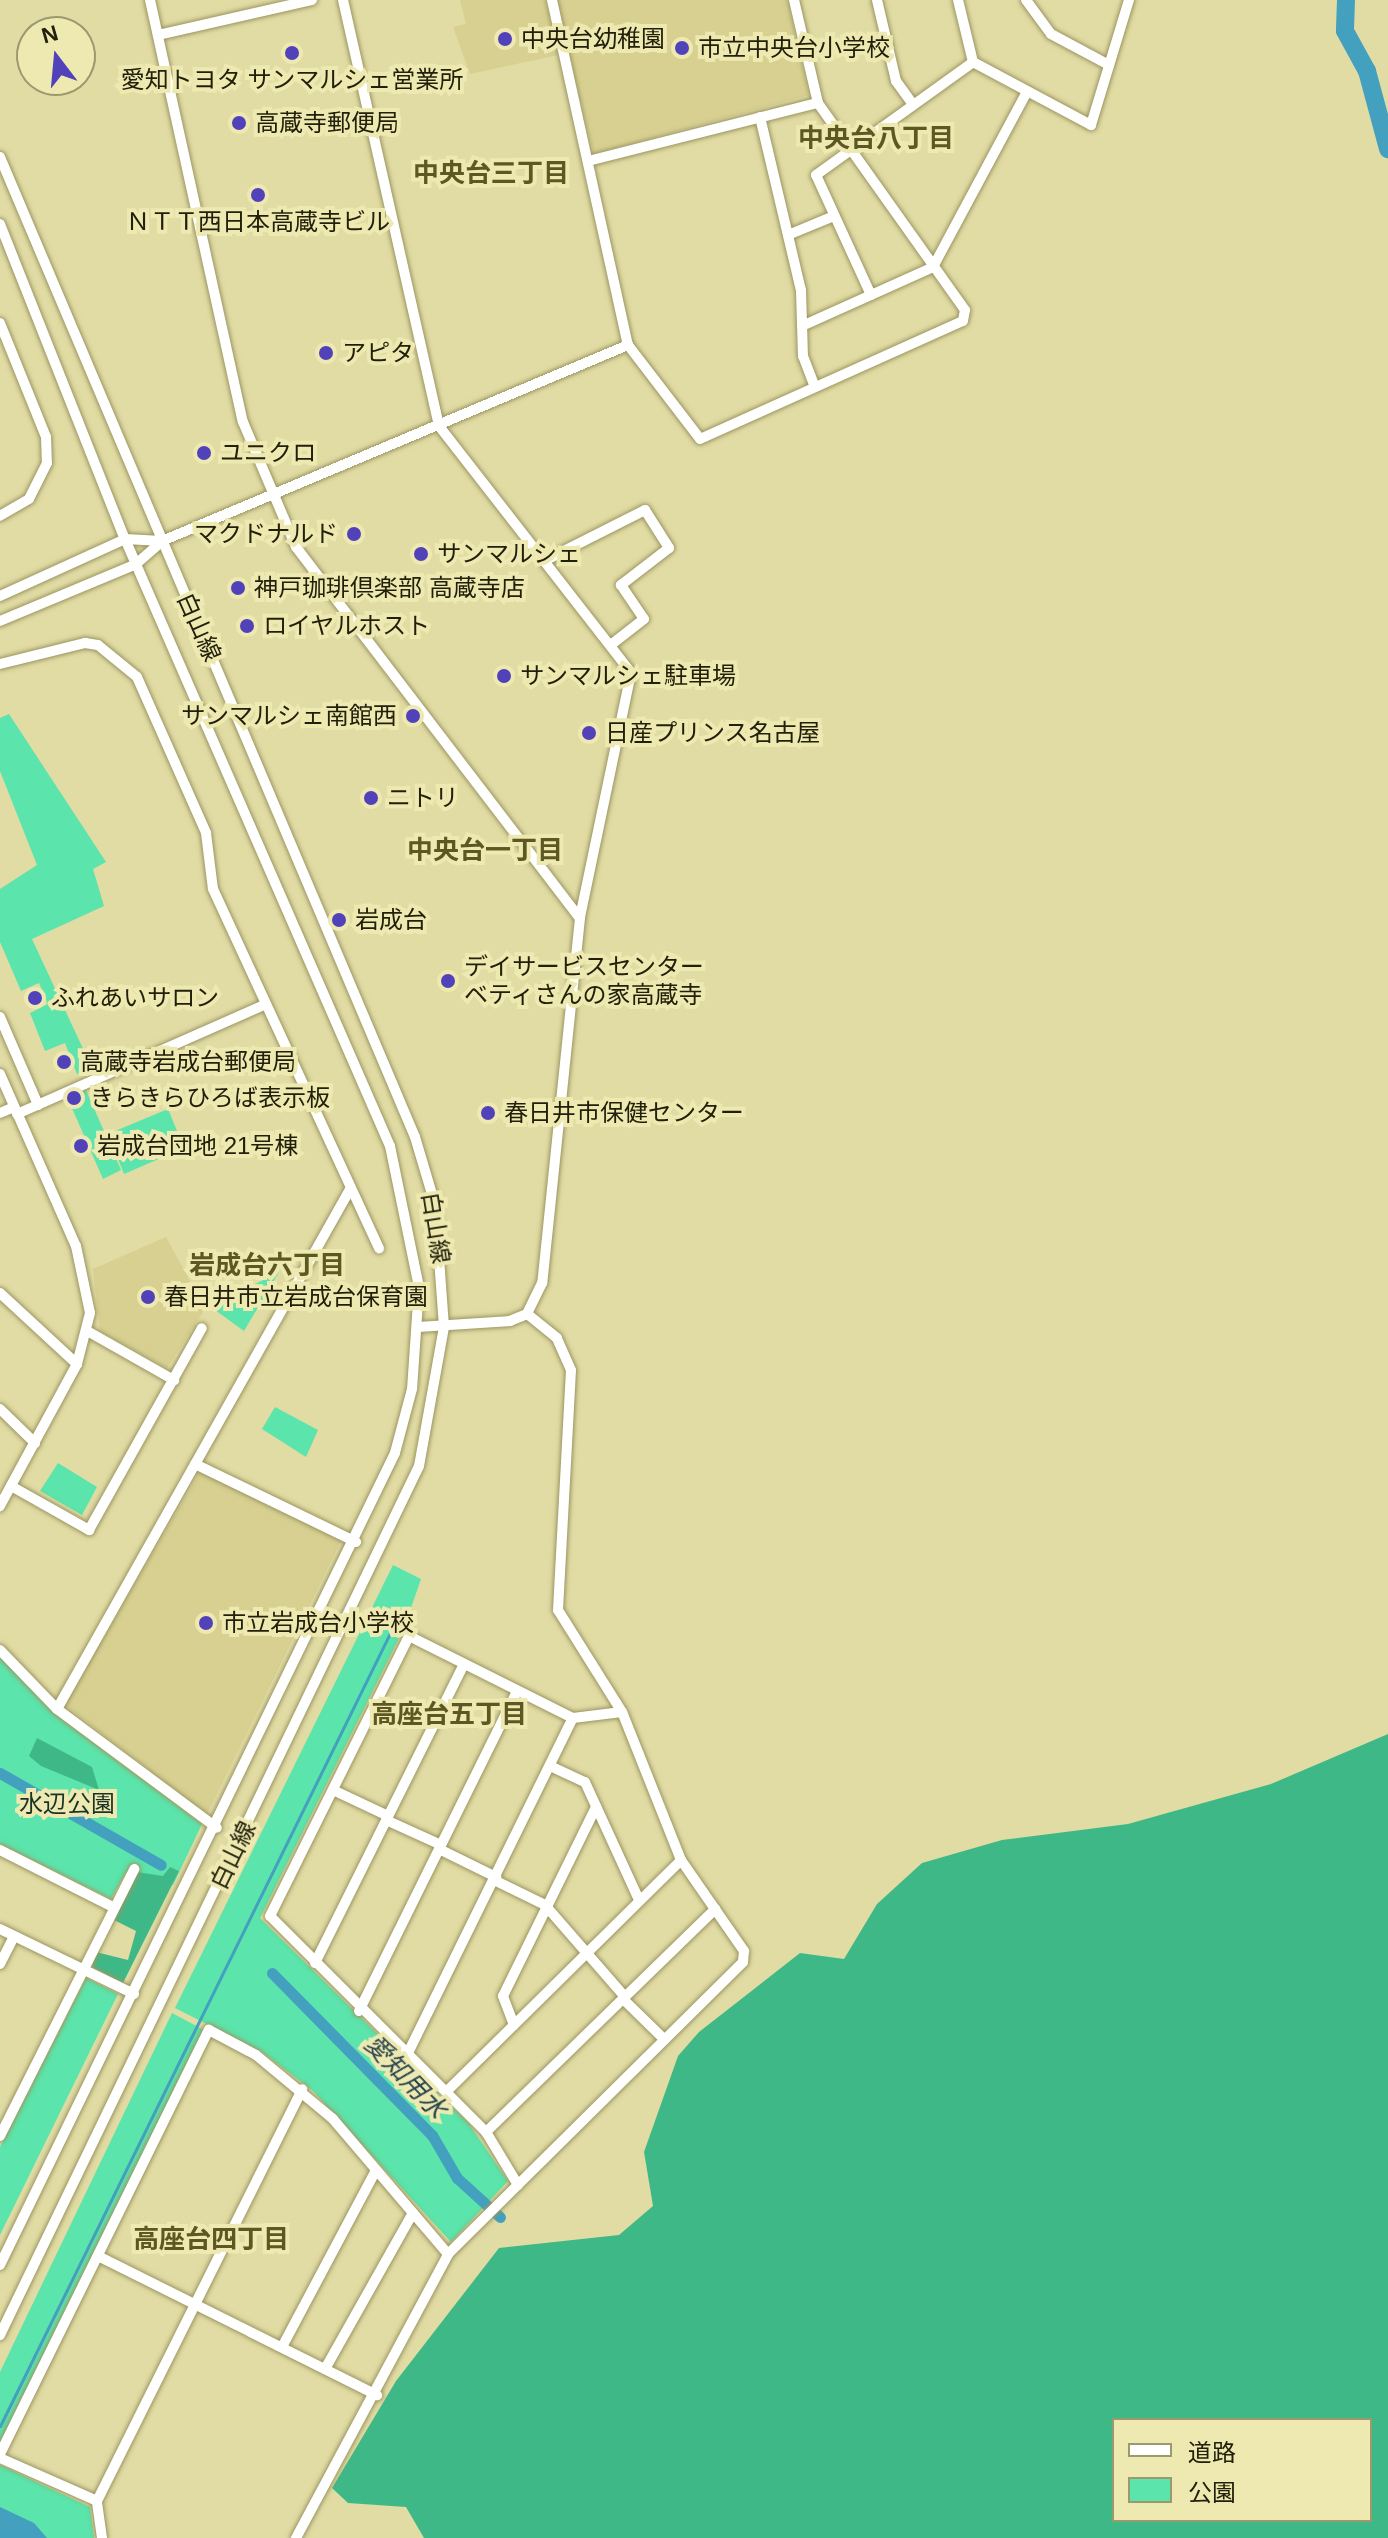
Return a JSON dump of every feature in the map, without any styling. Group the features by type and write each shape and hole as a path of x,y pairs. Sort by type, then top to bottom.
{"street":[{"path":"150,0 243,422 296,547 580,918"},
{"path":"158,35 312,0"},
{"path":"343,0 439,426 612,644 632,687 580,918 547,1263 527,1314"},
{"path":"552,0 628,345 700,439 963,321 965,310 818,103 794,0"},
{"path":"877,0 896,81 913,104"},
{"path":"958,0 973,62 1091,125 1124,2"},
{"path":"1026,0 1051,34 1109,65"},
{"path":"871,295 816,175 973,62"},
{"path":"802,326 933,267 1027,92"},
{"path":"588,161 818,103"},
{"path":"760,117 788,235 815,387"},
{"name":"白山線","path":"0,157 415,1137 435,1204 444,1327 419,1466 0,2335"},
{"path":"788,235 834,216"},
{"name":"白山線","path":"0,224 125,539 390,1146 415,1250 419,1327 398,1442 356,1542 0,2265"},
{"path":"0,323 46,437 47,463 29,499 0,516"},
{"path":"0,621 136,564 162,541 628,345"},
{"path":"546,560 645,510 669,548 621,585 644,619 612,644"},
{"path":"0,596 125,539 162,541"},
{"path":"0,664 85,643 98,645 137,677 206,833 213,889 264,1005"},
{"path":"0,1113 38,1105 264,1005 273,1007 349,1191 379,1249"},
{"path":"0,1017 38,1105"},
{"path":"0,1074 84,1270 89,1332 77,1364 0,1506"},
{"path":"57,1709 349,1191"},
{"path":"0,1293 77,1364"},
{"path":"296,2538 318,2487 377,2395 448,2254 743,1962 715,1909 681,1860 622,1712 558,1610 571,1370 557,1338 527,1314 444,1327 419,1327"},
{"path":"11,1486 89,1530 202,1328"},
{"path":"89,1332 174,1380"},
{"path":"0,1409 35,1443"},
{"path":"195,1464 356,1542"},
{"path":"518,2185 486,2132 447,2091 405,2059 270,1916 409,1636 573,1718 622,1712"},
{"path":"0,1650 57,1709 217,1828"},
{"path":"315,1963 464,1664"},
{"path":"359,2011 517,1691"},
{"path":"405,2059 573,1718"},
{"path":"550,1766 585,1782 639,1900"},
{"path":"333,1790 545,1905 624,1998 664,2039"},
{"path":"514,2025 503,1996 545,1905 596,1807"},
{"path":"0,1850 113,1907"},
{"path":"447,2091 681,1860"},
{"path":"0,2136 134,1869"},
{"path":"486,2132 715,1909"},
{"path":"0,1929 134,1994"},
{"path":"0,1964 14,1936"},
{"path":"97,2501 0,2456 209,2030 302,2089 448,2254"},
{"path":"102,2538 97,2501 302,2089"},
{"path":"282,2347 376,2170"},
{"path":"325,2369 413,2213"},
{"path":"98,2256 377,2395"}],"shaded area":[{"name":"中央台幼稚園","path":"460,0 545,0 558,55 470,74 453,27 466,24"},
{"name":"市立中央台小学校","path":"556,0 787,0 809,95 594,154"},
{"name":"春日井市立岩成台保育園","path":"166,1237 205,1309 167,1368 100,1331 93,1269"},
{"name":"市立岩成台小学校","path":"200,1472 341,1541 207,1814 65,1705"}],"green space":[{"path":"9,714 106,862 93,869 104,906 32,939 92,1068 77,1074 65,1043 45,1051 30,1013 48,1004 39,983 21,991 0,942 0,889 37,865 0,771 0,718"},
{"path":"86,1090 121,1170 103,1179 68,1099"},
{"path":"168,1109 184,1148 124,1174 108,1134"},
{"path":"279,1272 244,1331 211,1307"},
{"path":"275,1407 318,1430 306,1457 262,1429"},
{"path":"58,1463 97,1487 82,1515 40,1491"},
{"path":"393,1565 421,1579 404,1628 260,1918 469,2124 508,2181 451,2242 313,2091 262,2052 175,2008"},
{"name":"水辺公園","path":"0,1657 56,1715 202,1824 173,1885 126,1872 111,1899 0,1844"},
{"path":"1388,1734 1388,2538 424,2538 406,2507 348,2503 332,2488 396,2381 499,2248 619,2235 653,2206 644,2152 678,2056 699,2032 800,1953 844,1959 877,1904 922,1863 1002,1840 1128,1824 1271,1784"},
{"path":"37,1738 92,1767 99,1790 41,1766 29,1756"},
{"path":"170,1867 179,1871 123,1983 92,1967 96,1952 128,1960 136,1931 114,1920 137,1872 163,1876"},
{"path":"86,1978 118,1994 0,2235 0,2147"},
{"path":"172,2013 204,2030 0,2445 0,2372"},
{"path":"0,2465 90,2507 94,2538 0,2538"}],"water":[{"path":"0,2507 34,2523 47,2538 0,2538"}],"waterway":[{"path":"1346,0 1345,31 1367,71 1388,149"},
{"path":"0,2426 393,1627"},
{"name":"愛知用水","path":"0,1773 161,1865"},
{"name":"愛知用水","path":"272,1973 432,2135 457,2178 500,2217"}],"place":[{"name":"中央台幼稚園","path":"505,39"},
{"name":"市立中央台小学校","path":"682,48"},
{"name":"愛知トヨタ サンマルシェ営業所","path":"292,53"},
{"name":"高蔵寺郵便局","path":"239,123"},
{"name":"ＮＴＴ西日本高蔵寺ビル","path":"258,195"},
{"name":"アピタ","path":"326,353"},
{"name":"ユニクロ","path":"204,453"},
{"name":"マクドナルド","path":"354,534"},
{"name":"サンマルシェ","path":"421,554"},
{"name":"神戸珈琲倶楽部 高蔵寺店","path":"238,588"},
{"name":"ロイヤルホスト","path":"247,626"},
{"name":"サンマルシェ駐車場","path":"504,676"},
{"name":"サンマルシェ南館西","path":"413,716"},
{"name":"日産プリンス名古屋","path":"589,733"},
{"name":"ニトリ","path":"371,798"},
{"name":"岩成台","path":"339,920"},
{"name":"デイサービスセンター ベティさんの家高蔵寺","path":"448,981"},
{"name":"ふれあいサロン","path":"35,998"},
{"name":"高蔵寺岩成台郵便局","path":"64,1062"},
{"name":"きらきらひろば表示板","path":"74,1098"},
{"name":"春日井市保健センター","path":"488,1113"},
{"name":"岩成台団地 21号棟","path":"81,1146"},
{"name":"春日井市立岩成台保育園","path":"148,1297"},
{"name":"市立岩成台小学校","path":"206,1623"}],"district":[{"name":"中央台八丁目","path":"876,139"},
{"name":"中央台三丁目","path":"491,174"},
{"name":"中央台一丁目","path":"485,851"},
{"name":"岩成台六丁目","path":"267,1266"},
{"name":"高座台五丁目","path":"449,1715"},
{"name":"高座台四丁目","path":"211,2240"}]}
